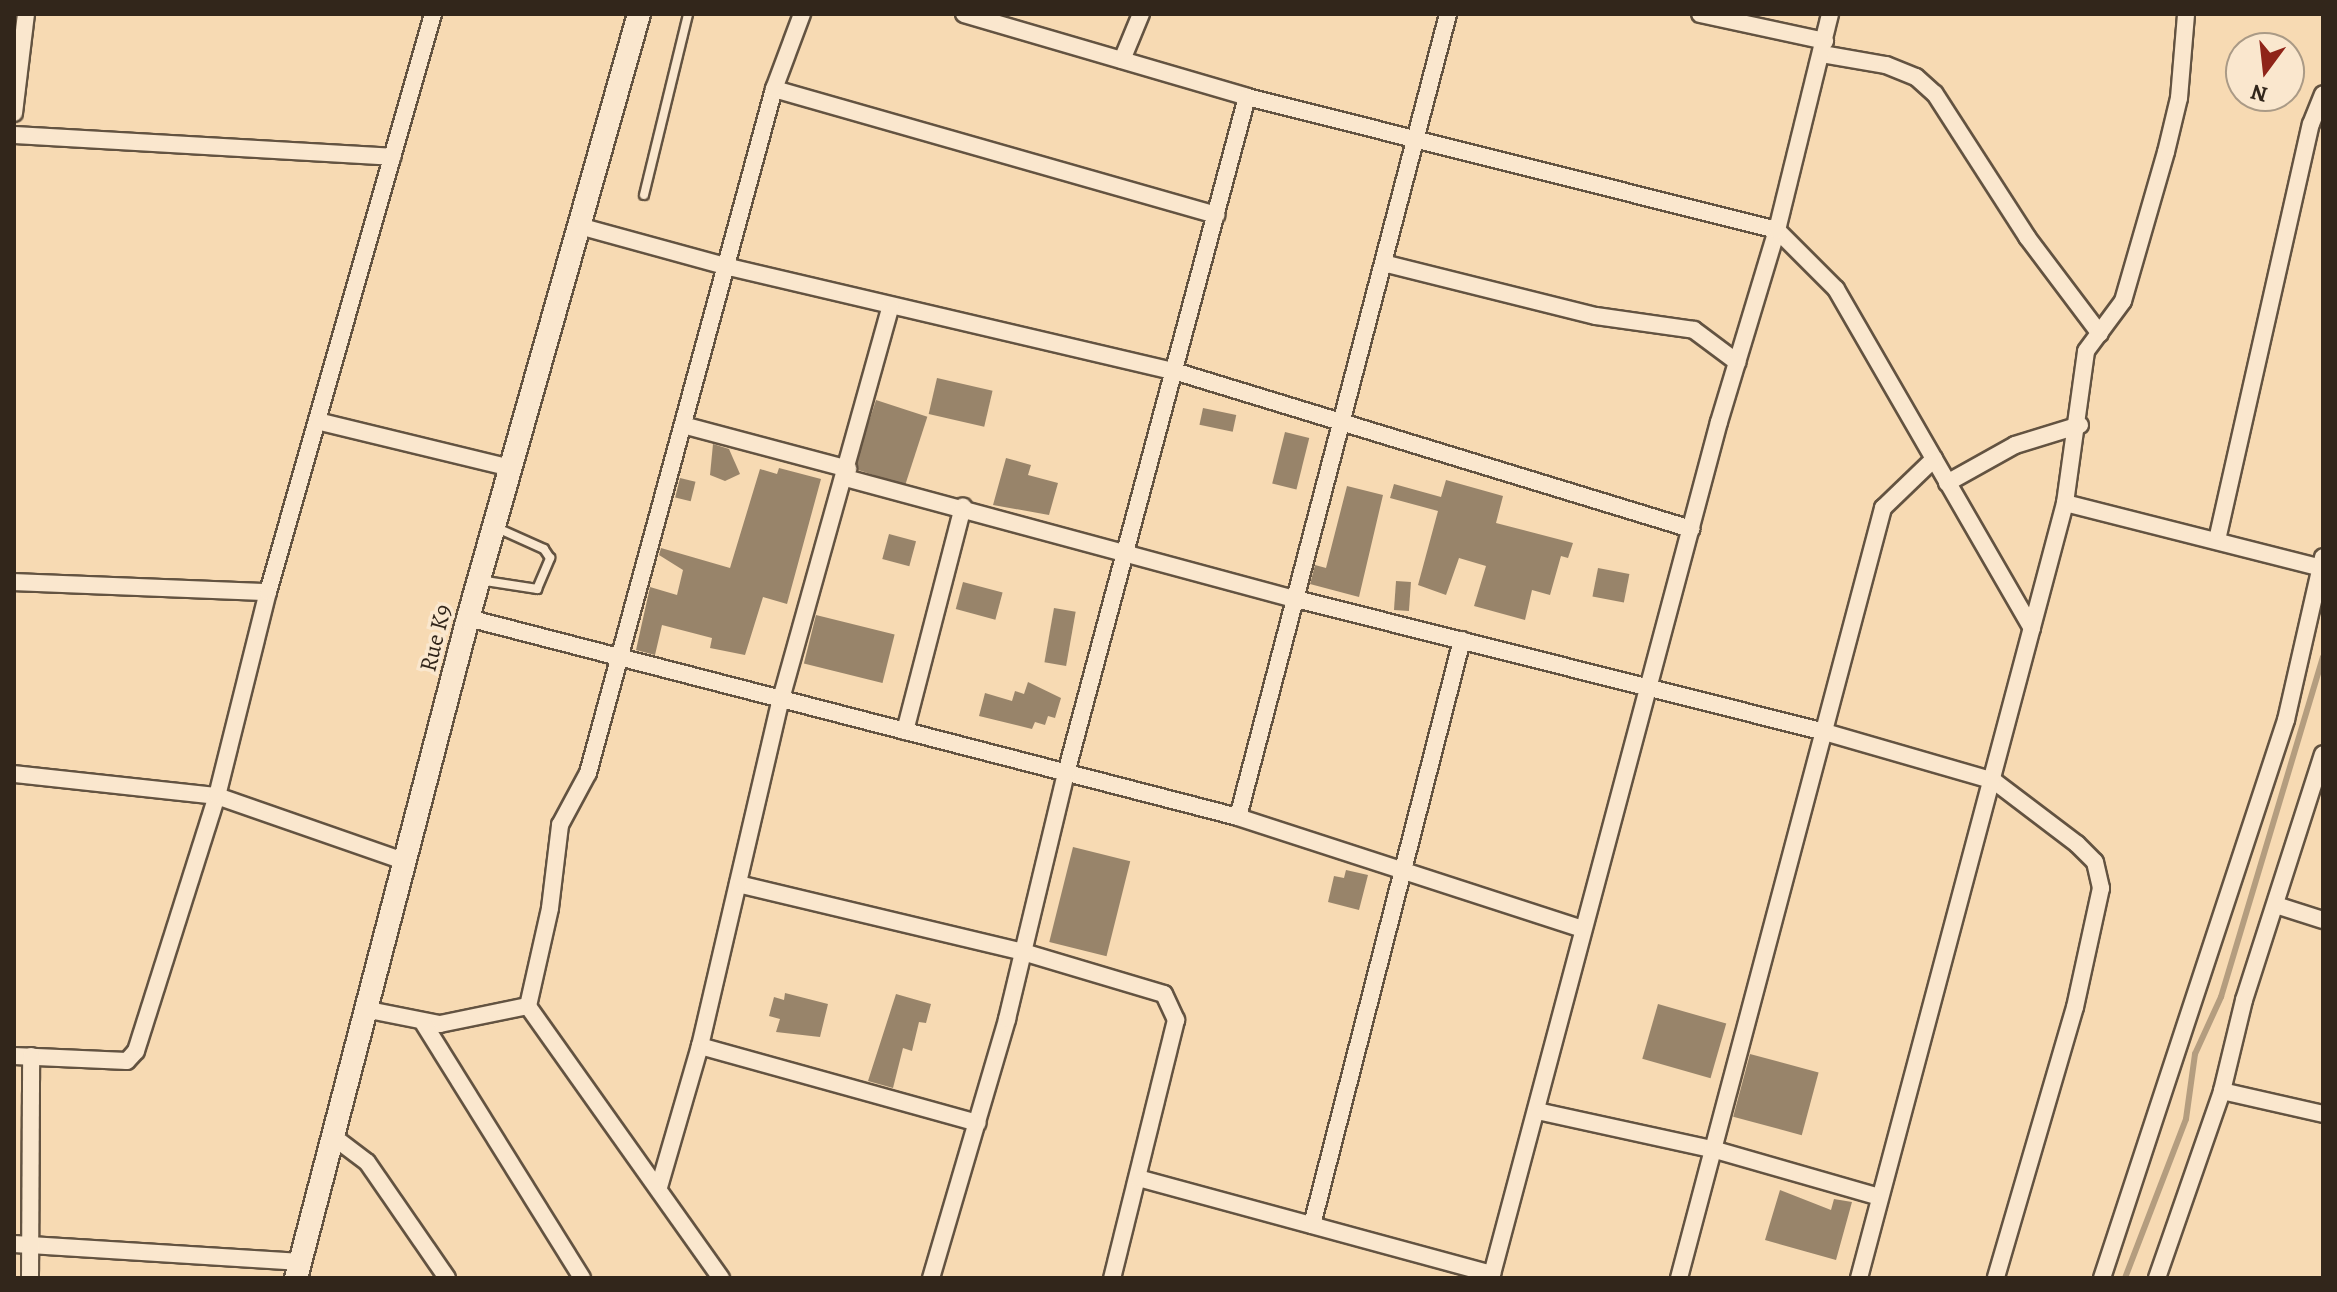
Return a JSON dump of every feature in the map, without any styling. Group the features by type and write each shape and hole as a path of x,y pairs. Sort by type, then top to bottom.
{"street":[{"path":"14,113 26,14"},
{"path":"14,1056 133,1059 217,796 268,592 433,14"},
{"name":"Rue K9","path":"299,1270 369,1010 468,618 639,14"},
{"path":"721,1278 528,1006 560,825 588,773 774,89 802,14"},
{"path":"964,14 1247,97 1777,230 1836,289 2032,629"},
{"path":"1122,60 1141,14"},
{"path":"1238,817 1337,423 1418,140 1448,14"},
{"path":"1700,14 1886,65 1916,77 1935,94 2027,237 2100,334"},
{"path":"1138,1178 1492,1276 1582,929 1737,362 1777,230 1830,14"},
{"path":"1859,1278 1994,781 2065,503 2080,425 2081,372 2086,351 2123,301 2166,152 2179,98 2186,14"},
{"path":"774,89 1216,215"},
{"path":"2217,540 2311,124 2323,94"},
{"path":"931,1278 978,1123 1066,773 1247,97"},
{"path":"14,135 392,157"},
{"path":"579,226 725,266 1174,371 1691,529"},
{"path":"1383,263 1596,316 1694,330 1737,362"},
{"path":"659,1187 700,1046 781,699 847,473 891,306"},
{"path":"317,421 511,468"},
{"path":"683,425 1125,554 1821,731 1994,781 2077,844 2095,862 2101,888 2075,1007 1996,1278"},
{"path":"1947,483 2015,445 2080,425"},
{"path":"1679,1278 1821,731 1883,508 1934,459"},
{"path":"2065,503 2322,562 2286,720 2102,1278"},
{"path":"905,731 963,506"},
{"path":"14,582 268,592"},
{"path":"468,618 1238,817 1399,873 1582,929"},
{"path":"1312,1225 1399,873 1462,640"},
{"path":"2157,1278 2222,1091 2322,757"},
{"path":"14,774 217,796 407,862"},
{"path":"738,884 1023,952 1164,994 1174,1005 1176,1020 1112,1278"},
{"path":"2276,905 2323,920"},
{"path":"369,1010 424,1024 528,1006"},
{"path":"424,1024 582,1278"},
{"path":"700,1046 978,1123"},
{"path":"30,1278 31,1056"},
{"path":"2222,1091 2323,1114"},
{"path":"1537,1111 1712,1149 1879,1197"},
{"path":"335,1138 367,1162 447,1278"},
{"path":"14,1244 299,1270"}],"lane":[{"path":"644,195 688,14"},
{"path":"479,580 537,589 550,558 544,549 495,526"}],"building":[{"path":"937,378 993,391 984,427 929,414"},
{"path":"876,400 927,417 905,485 854,468"},
{"path":"1203,408 1236,415 1233,432 1199,425"},
{"path":"1285,432 1309,438 1296,489 1272,483"},
{"path":"713,444 729,449 740,474 725,481 710,475"},
{"path":"1006,458 1031,465 1028,475 1058,483 1049,515 993,505"},
{"path":"779,468 821,479 787,604 763,597 745,655 710,648 712,638 662,625 655,655 636,650 650,587 677,595 683,570 659,555 661,548 730,568 760,469 777,474"},
{"path":"680,478 696,482 691,501 675,497"},
{"path":"1446,480 1503,496 1496,523 1573,543 1568,558 1561,556 1550,595 1532,590 1525,620 1474,606 1486,566 1459,558 1446,595 1418,585 1438,511 1390,498 1394,484 1441,497"},
{"path":"1347,486 1383,495 1359,597 1310,584 1315,565 1326,568"},
{"path":"889,534 916,541 909,566 882,559"},
{"path":"1598,568 1629,574 1624,603 1592,596"},
{"path":"1396,581 1411,582 1409,611 1394,610"},
{"path":"963,582 1003,593 995,620 956,609"},
{"path":"1054,608 1076,612 1066,666 1044,662"},
{"path":"816,615 895,635 882,683 804,664"},
{"path":"1028,682 1061,698 1055,718 1048,716 1045,725 1035,722 1032,729 979,716 985,693 1012,701 1015,691 1024,694"},
{"path":"1073,847 1130,861 1107,956 1049,942"},
{"path":"1346,870 1368,875 1359,910 1328,902 1334,876 1344,878"},
{"path":"785,993 828,1004 820,1037 776,1032 780,1019 769,1016 774,997 784,1000"},
{"path":"896,994 931,1004 926,1023 919,1022 912,1051 903,1048 893,1088 868,1081"},
{"path":"1658,1004 1726,1024 1711,1078 1642,1059"},
{"path":"1750,1054 1819,1072 1802,1135 1733,1117"},
{"path":"1780,1190 1831,1210 1834,1199 1852,1202 1836,1260 1765,1240"}],"waterway":[{"path":"2125,1278 2186,1119 2195,1054 2221,997 2323,657"}]}
